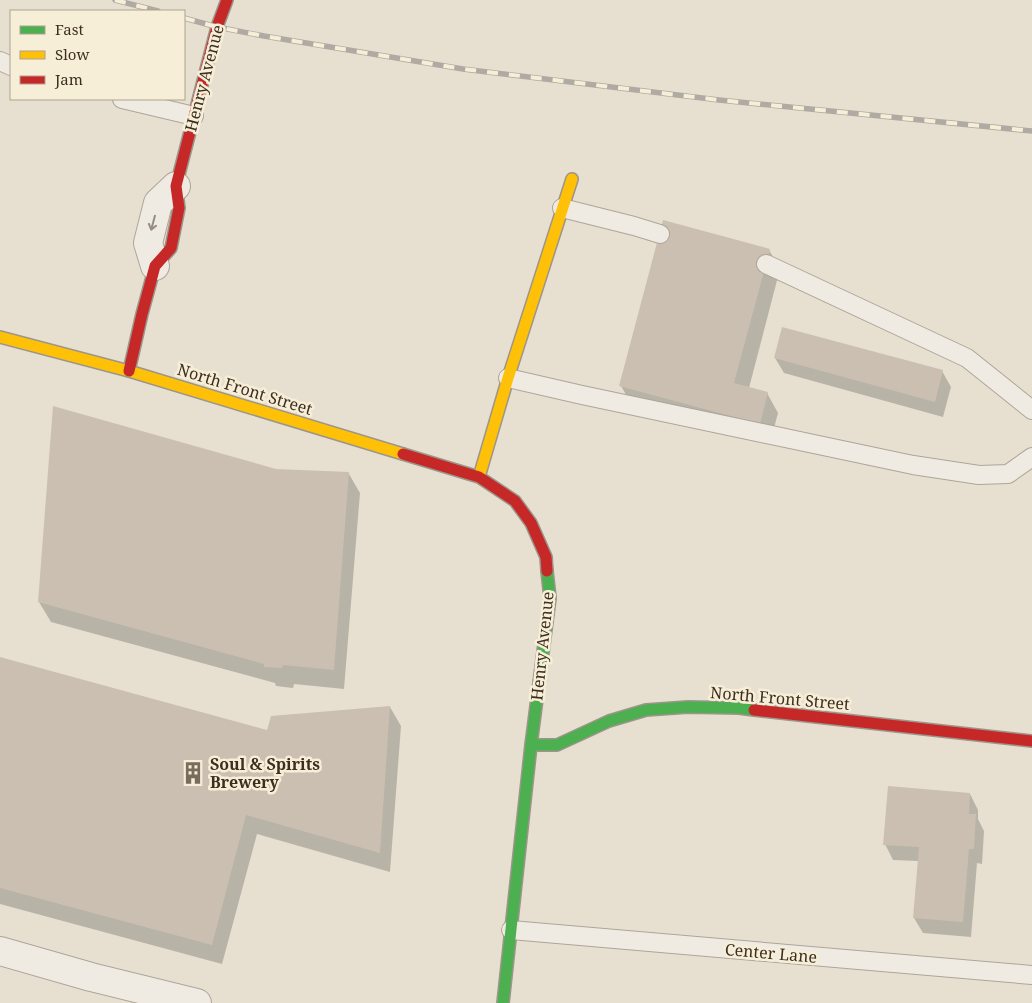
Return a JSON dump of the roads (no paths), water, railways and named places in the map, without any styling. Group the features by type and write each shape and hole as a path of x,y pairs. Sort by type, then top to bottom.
{"street":[{"name":"Henry Avenue","path":"129,371 155,266 148,243 158,203 176,186 217,27 227,0"},
{"path":"479,477 508,378 572,179"},
{"name":"North Front Street","path":"0,337 129,371 479,477"},
{"name":"Henry Avenue","path":"479,477 515,501 532,523 546,557 550,598 531,745 503,1003"},
{"name":"North Front Street","path":"531,745 557,745 609,721 646,710 688,707 739,708 1032,741"},
{"path":"0,950 91,977 197,1003"}],"lane":[{"path":"126,100 194,116"},
{"path":"562,208 660,234"},
{"path":"766,264 966,358 1032,410"},
{"path":"508,378 582,396 809,444 913,465 979,475 1008,474 1032,457"},
{"name":"Center Lane","path":"511,930 1032,976"}],"railway":[{"path":"115,0 154,10"},
{"path":"185,18 217,27 264,36 463,69 719,100 1032,131"}],"place":[{"name":"Soul & Spirits Brewery","path":"193,773"}]}
